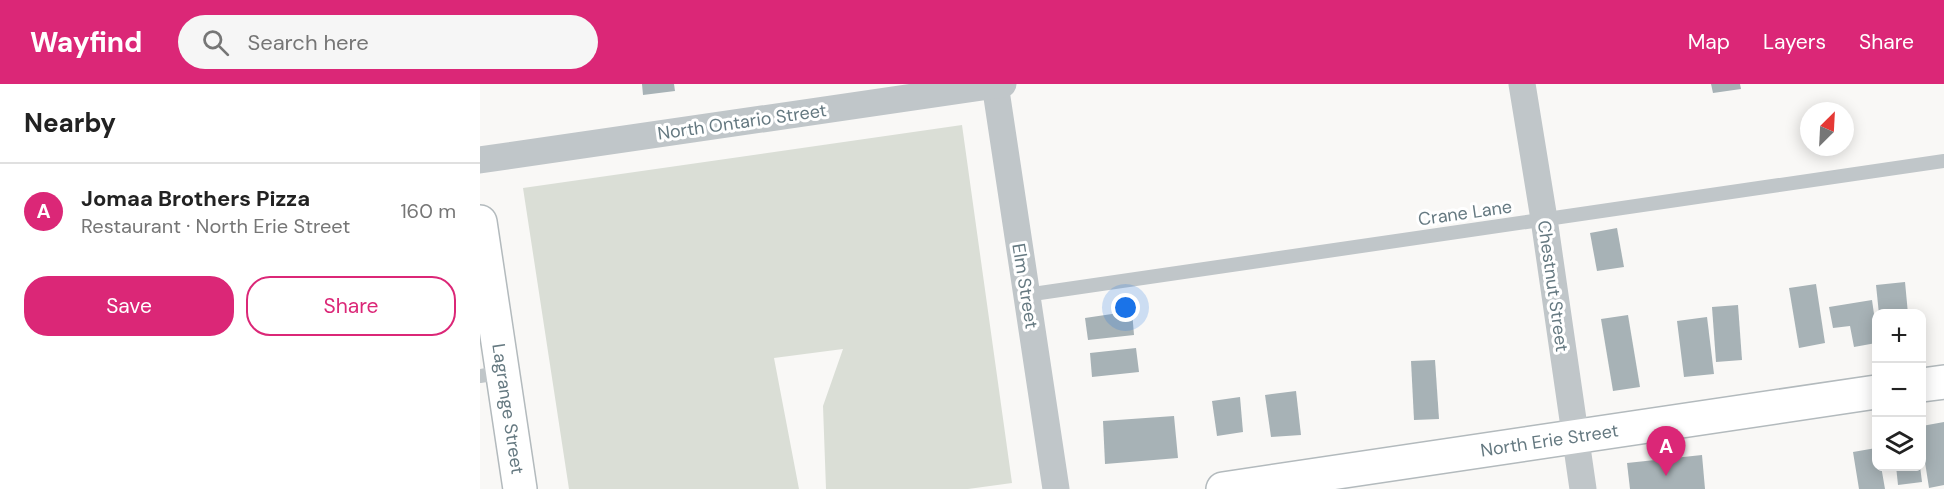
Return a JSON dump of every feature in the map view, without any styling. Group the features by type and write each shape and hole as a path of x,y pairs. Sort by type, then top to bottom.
{"street":[{"name":"North Ontario Street","path":"480,160 998,84"},
{"name":"Elm Street","path":"998,84 1026,295 1056,489"},
{"name":"Chestnut Street","path":"1522,84 1583,489"},
{"name":"Lagrange Street","path":"480,222 492,374 520,489"},
{"path":"1926,384 1944,382"},
{"name":"North Erie Street","path":"1223,489 1872,393"}],"lane":[{"name":"Crane Lane","path":"1026,295 1944,160"}],"shaded area":[{"path":"962,125 1012,483 968,489 826,489 823,406 843,349 774,358 799,489 569,489 523,188"}],"building":[{"path":"642,84 674,84 675,91 643,95"},
{"path":"1711,84 1740,84 1741,89 1713,93"},
{"path":"1617,228 1624,267 1597,271 1590,233"},
{"path":"1905,282 1908,309 1878,309 1876,285"},
{"path":"1816,284 1825,343 1799,348 1789,288"},
{"path":"1872,300 1872,344 1854,347 1850,326 1833,328 1829,307"},
{"path":"1738,305 1742,360 1716,362 1712,307"},
{"path":"1132,311 1134,335 1088,340 1085,318"},
{"path":"1628,315 1640,387 1613,391 1601,319"},
{"path":"1707,317 1714,374 1684,377 1677,321"},
{"path":"1136,348 1139,372 1092,377 1090,353"},
{"path":"1435,360 1439,419 1414,420 1411,361"},
{"path":"1296,391 1301,435 1271,437 1265,395"},
{"path":"1240,397 1243,432 1217,436 1212,401"},
{"path":"1174,416 1178,458 1105,464 1103,421"},
{"path":"1944,422 1944,485 1929,488 1926,469 1926,425"},
{"path":"1872,449 1872,471 1882,471 1885,489 1859,489 1853,452"},
{"path":"1702,455 1705,489 1630,489 1627,463"},
{"path":"1897,471 1921,471 1922,482 1898,485"}],"place":[{"name":"Jomaa Brothers Pizza","path":"1666,476"}]}
